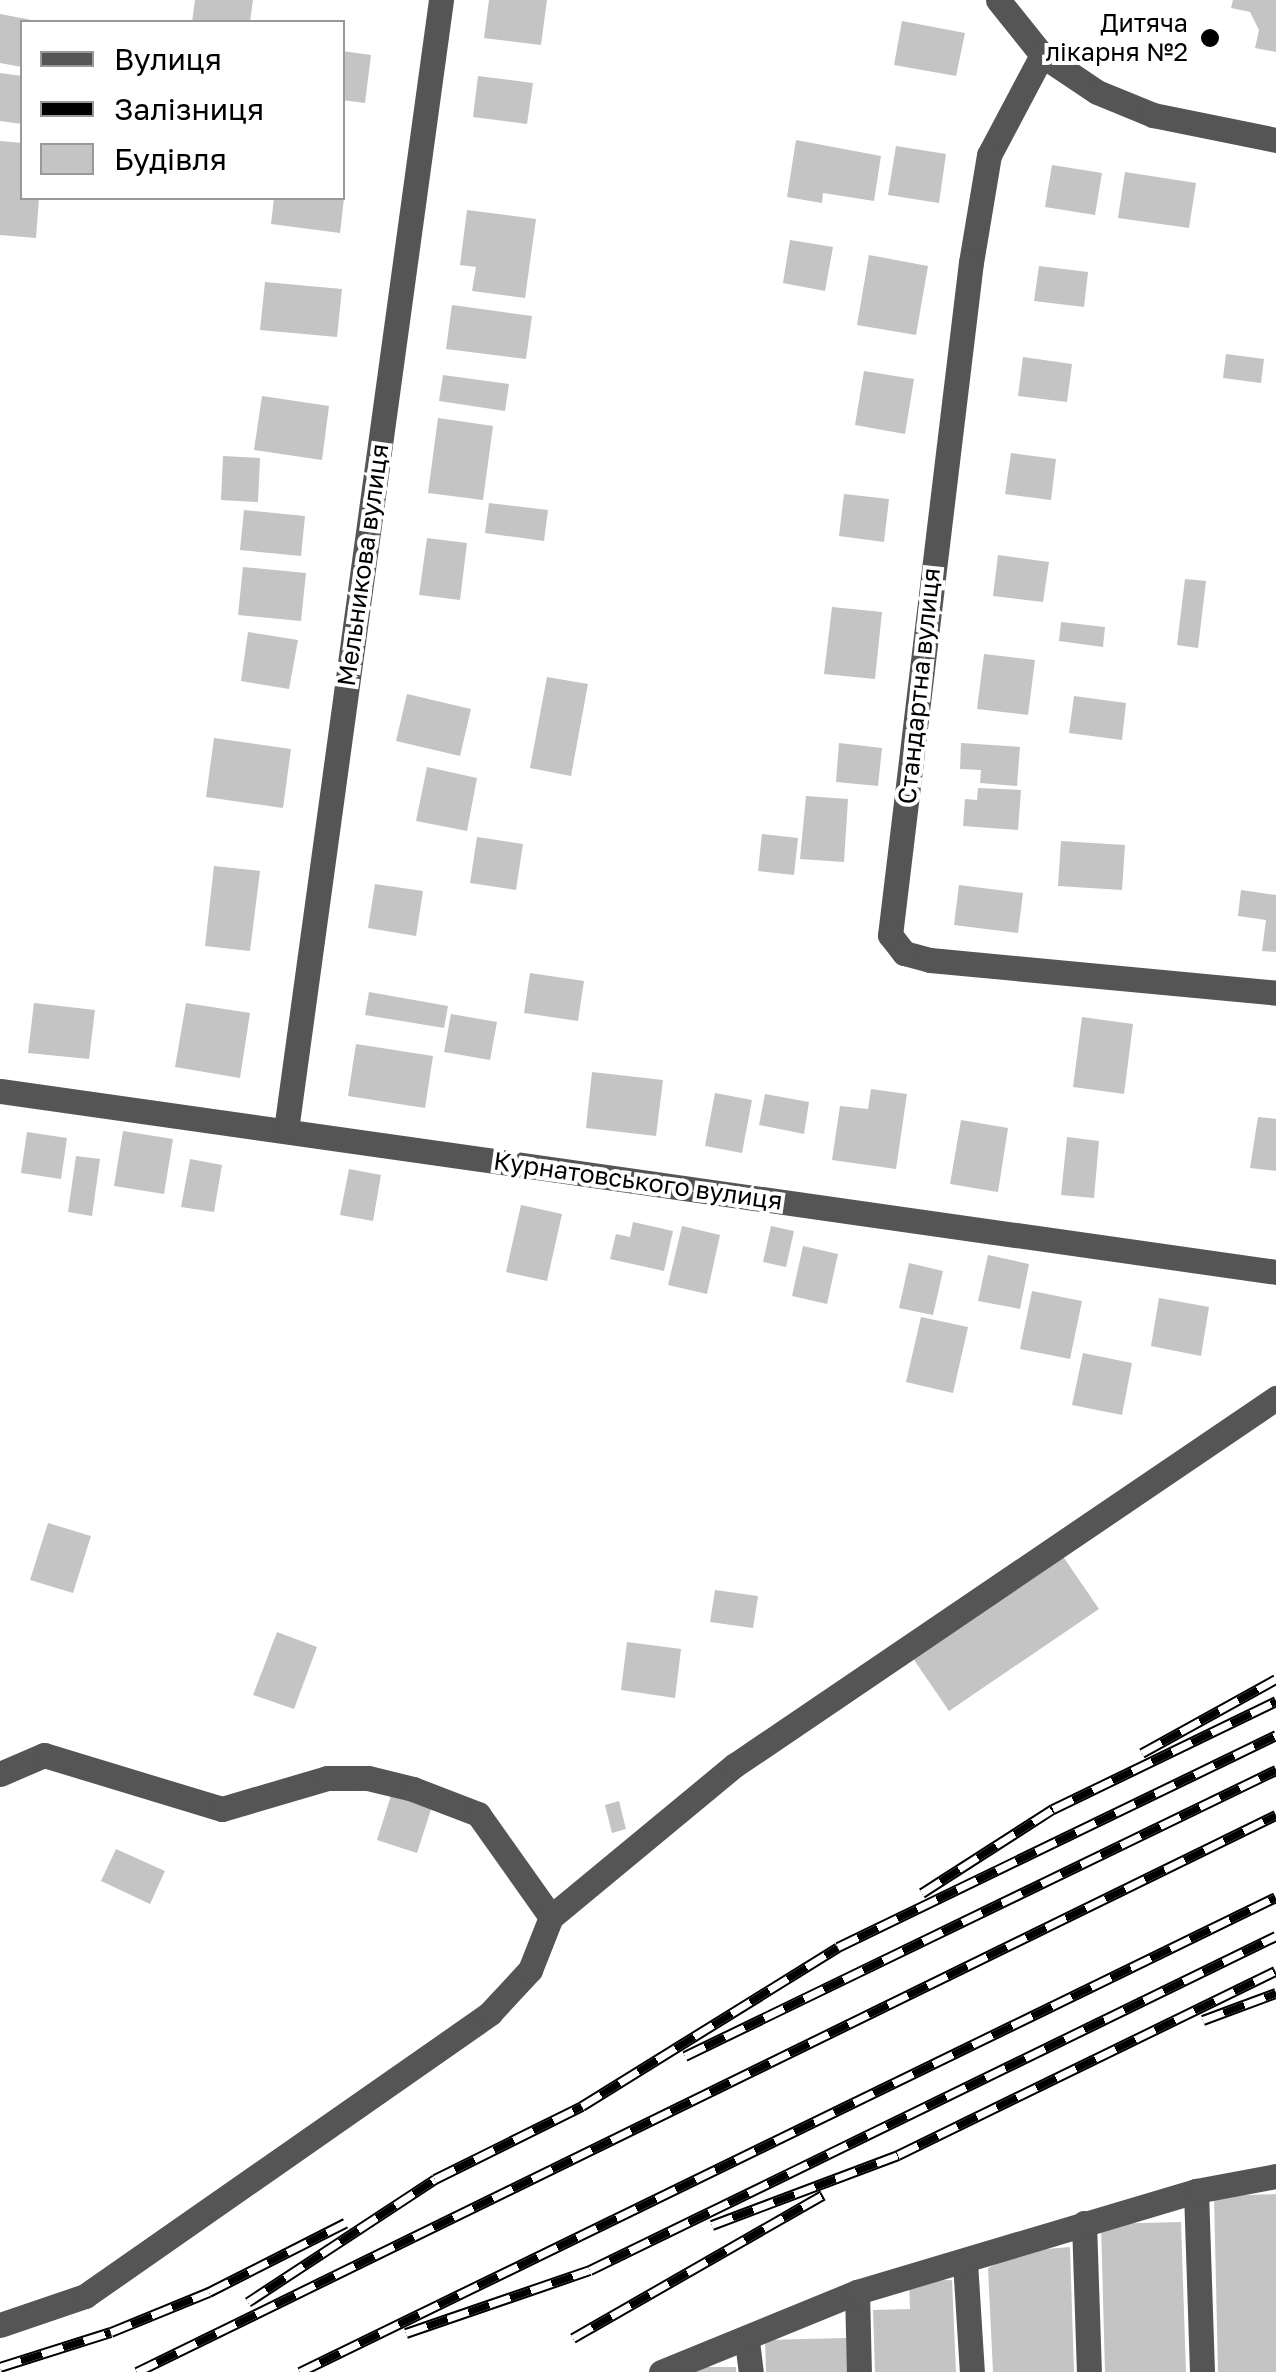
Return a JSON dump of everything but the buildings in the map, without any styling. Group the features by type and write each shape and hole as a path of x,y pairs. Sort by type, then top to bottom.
{"street":[{"name":"Мельникова вулиця","path":"286,1130 441,0"},
{"path":"998,0 1042,55 1096,92 1154,115 1276,140"},
{"name":"Стандартна вулиця","path":"1042,55 989,155 890,935 904,953 930,960 1276,993"},
{"name":"Курнатовського вулиця","path":"0,1091 1276,1272"},
{"path":"0,2325 85,2296 490,2012 530,1970 550,1917 735,1766 1276,1398"},
{"path":"0,1774 44,1755 222,1808 327,1778 368,1778 413,1789 478,1814 550,1917"},
{"path":"661,2372 747,2341 856,2292 1196,2191 1276,2176"},
{"path":"1196,2191 1202,2372"},
{"path":"1084,2223 1088,2372"},
{"path":"965,2262 972,2372"},
{"path":"856,2292 859,2372"},
{"path":"747,2341 750,2372"}],"railway":[{"path":"1142,1753 1276,1679"},
{"path":"922,1893 1053,1809 1276,1701"},
{"path":"248,2302 435,2179 582,2106 838,1947 1276,1735"},
{"path":"685,2056 1276,1770"},
{"path":"137,2372 1276,1815"},
{"path":"300,2372 1276,1897"},
{"path":"406,2333 590,2270 1276,1936"},
{"path":"712,2225 898,2155 1276,1971"},
{"path":"1203,2020 1276,1993"},
{"path":"573,2338 823,2195"},
{"path":"0,2367 111,2332 209,2292 345,2223"}],"place":[{"name":"Дитяча лікарня №2","path":"1210,38"}]}
